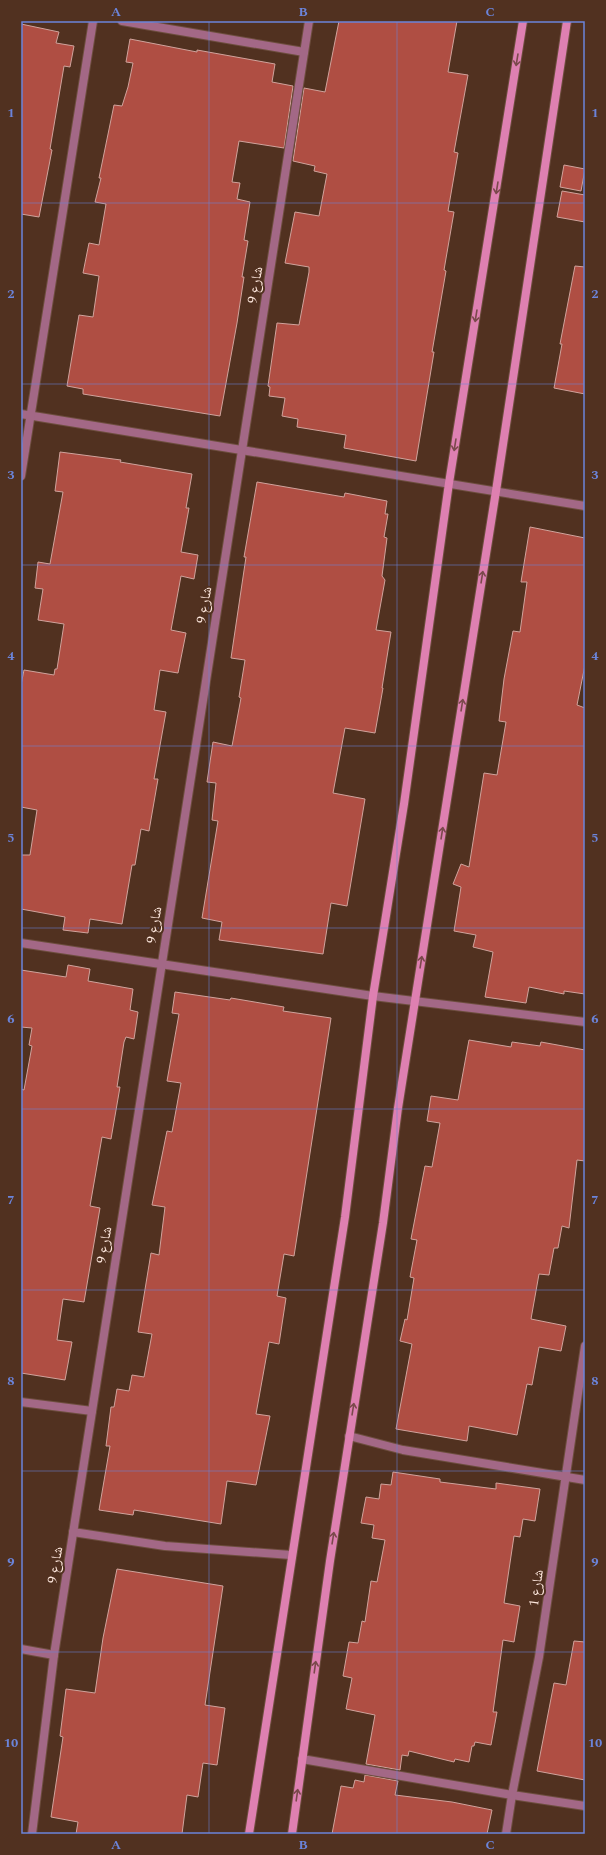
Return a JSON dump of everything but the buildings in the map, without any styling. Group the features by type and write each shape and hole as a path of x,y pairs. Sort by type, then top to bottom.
{"street":[{"path":"21,476 25,414 93,21"},
{"path":"122,21 304,52"},
{"name":"شارع 9","path":"32,1834 54,1654 309,21"},
{"path":"249,1834 291,1555 345,1217 373,996 405,797 449,483 523,21"},
{"path":"292,1834 349,1436 415,1000 496,491 567,21"},
{"path":"25,414 585,506"},
{"path":"21,943 162,963 373,996 585,1022"},
{"name":"شارع 1","path":"506,1834 512,1795 539,1657 585,1346"},
{"path":"21,1402 92,1412"},
{"path":"349,1436 403,1450 585,1480"},
{"path":"73,1532 164,1546 291,1555"},
{"path":"21,1649 54,1654"},
{"path":"302,1759 585,1806"}]}
